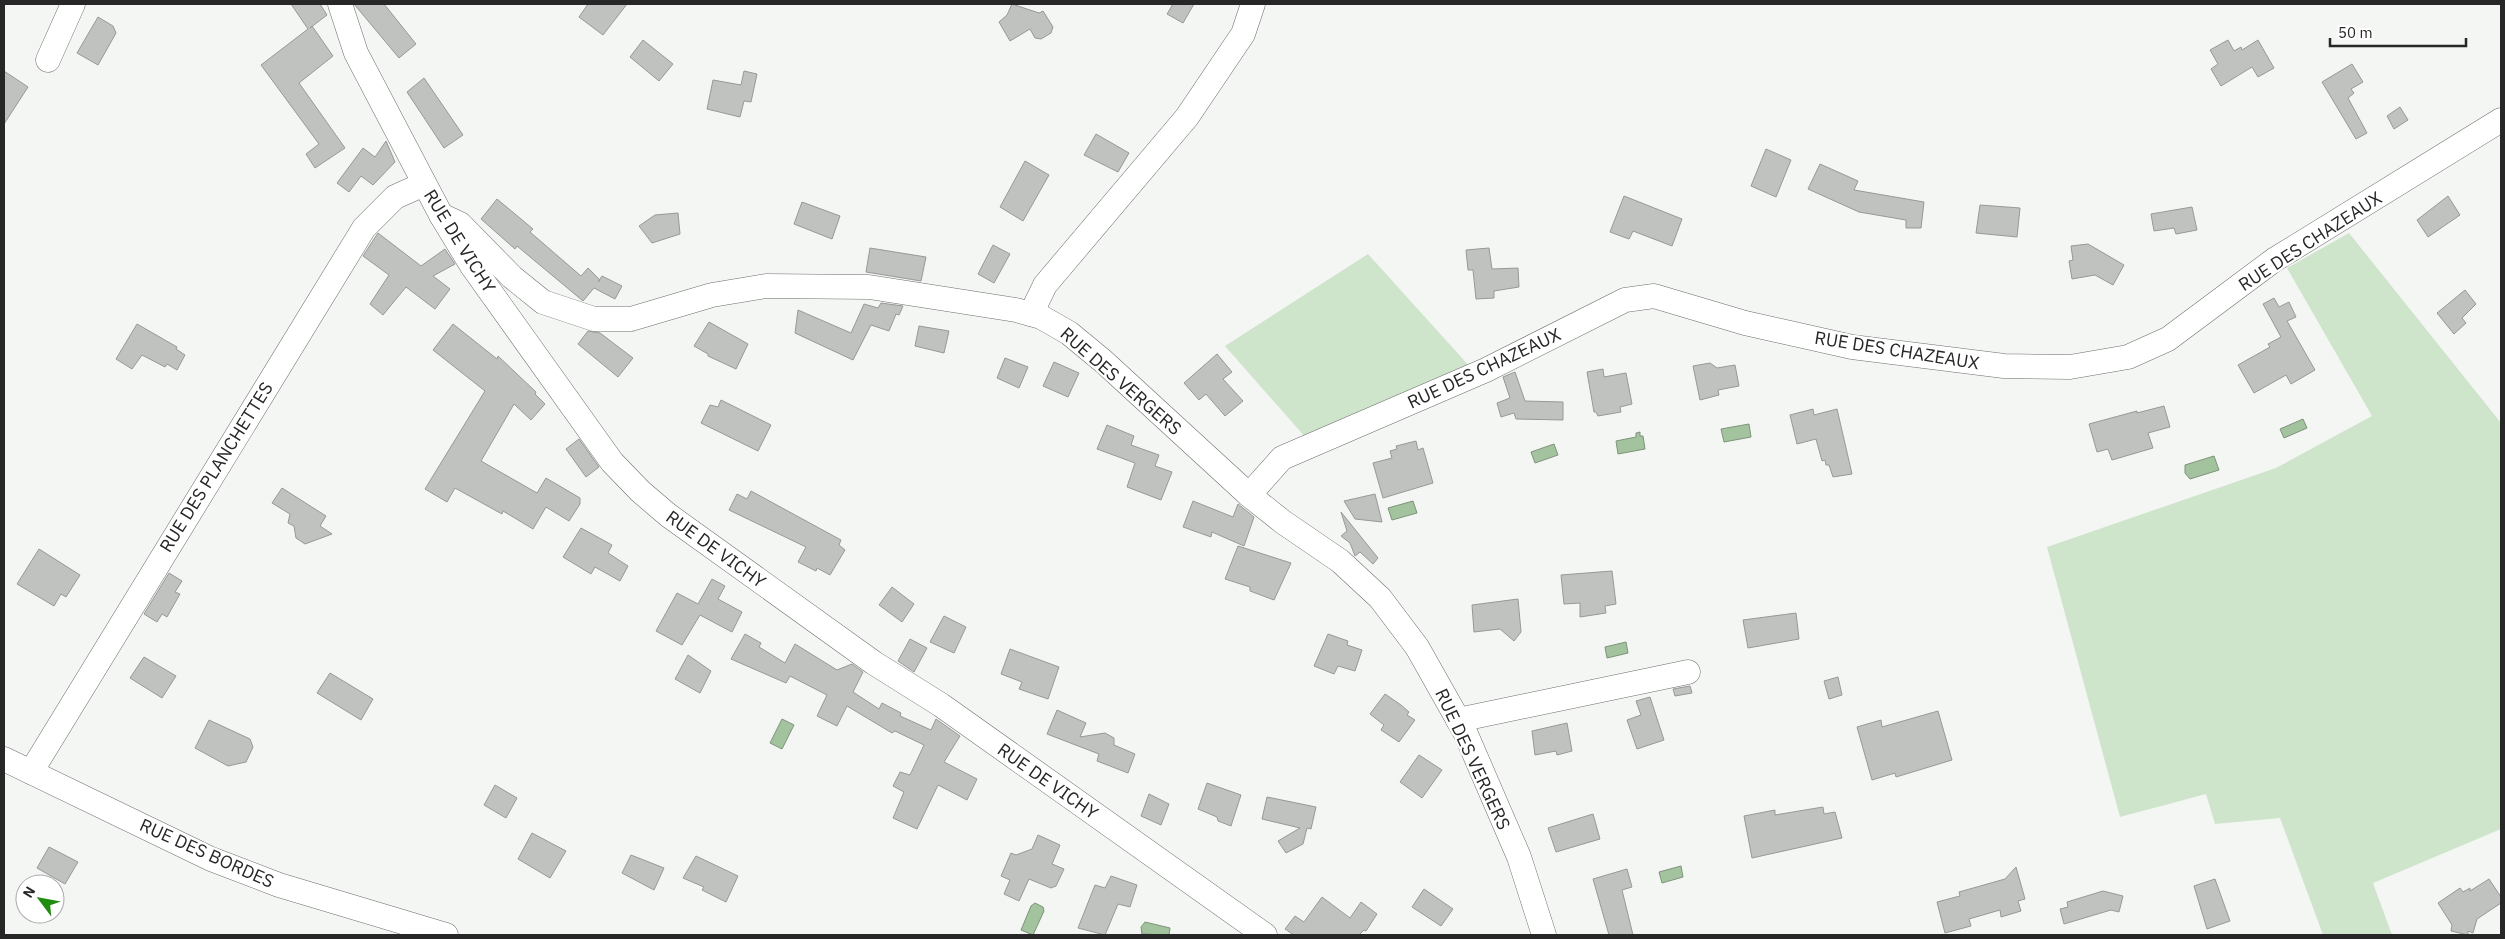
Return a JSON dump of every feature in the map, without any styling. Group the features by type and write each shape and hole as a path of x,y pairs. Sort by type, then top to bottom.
{"street":[{"path":"48,60 73,4"},
{"name":"RUE DE VICHY","path":"340,4 356,53 424,184 472,266 612,462 640,491 668,515 874,663 941,705 1265,935"},
{"path":"1031,314 1045,285 1187,117 1243,34 1253,4"},
{"name":"RUE DES CHAZEAUX","path":"1249,495 1282,458 1486,370 1625,300 1654,296 1745,323 1852,347 2004,366 2070,367 2128,357 2168,339 2274,260 2501,120"},
{"name":"RUE DES PLANCHETTES","path":"31,772 364,228 395,197 424,184"},
{"name":"RUE DES VERGERS","path":"441,215 460,224 512,277 543,302 594,319 631,319 712,295 766,286 868,287 1016,310 1031,314 1069,333 1249,495 1283,522 1340,560 1380,598 1416,647 1458,720 1519,857 1544,935"},
{"path":"1458,720 1688,672"},
{"name":"RUE DES BORDES","path":"4,759 211,859 279,885 446,935"}],"shaded area":[{"path":"2349,233 2501,423 2501,829 2373,883 2392,935 2323,935 2280,818 2215,824 2206,794 2120,817 2047,547 2276,468 2372,416 2287,268"},
{"path":"1368,254 1471,368 1306,438 1225,346"},
{"path":"2303,419 2307,428 2284,438 2280,429"},
{"path":"1749,424 1751,437 1724,442 1721,429"},
{"path":"1640,432 1640,436 1643,436 1645,449 1618,454 1616,441 1636,437 1636,433"},
{"path":"1554,444 1558,455 1535,463 1531,452"},
{"path":"2214,456 2219,470 2190,479 2185,473 2185,465"},
{"path":"1413,501 1417,513 1392,520 1388,508"},
{"path":"1626,642 1628,653 1607,658 1605,647"},
{"path":"782,719 794,725 782,749 770,743"},
{"path":"1681,866 1683,877 1662,883 1659,872"},
{"path":"1035,903 1043,907 1044,911 1033,935 1021,930 1031,906"},
{"path":"1145,922 1170,928 1169,935 1142,934 1141,927"}],"building":[{"path":"291,4 320,4 327,15 312,26 333,56 299,83 345,148 315,168 306,154 319,144 261,65 308,29"},
{"path":"354,4 384,4 416,44 399,58"},
{"path":"588,4 627,4 603,35 579,17"},
{"path":"1012,4 1039,13 1043,11 1053,27 1051,33 1041,39 1035,38 1030,29 1010,41 999,22 1007,15"},
{"path":"1173,4 1194,4 1183,23 1167,14"},
{"path":"98,17 113,26 116,33 98,65 77,53"},
{"path":"643,40 673,64 659,81 630,57"},
{"path":"2228,40 2234,51 2241,47 2242,50 2258,40 2274,68 2258,77 2252,67 2221,86 2211,69 2218,64 2210,50"},
{"path":"2352,64 2363,82 2351,89 2354,93 2348,98 2367,133 2356,139 2322,82"},
{"path":"4,71 28,87 4,124"},
{"path":"744,71 757,74 751,102 744,101 740,117 707,109 713,80 741,85"},
{"path":"424,78 463,135 444,148 407,92"},
{"path":"2400,107 2408,120 2394,129 2387,116"},
{"path":"1096,134 1129,153 1118,172 1084,155"},
{"path":"386,141 395,162 373,185 361,176 349,192 337,183 363,148 375,157"},
{"path":"1766,149 1791,160 1776,197 1751,186"},
{"path":"1025,161 1049,175 1023,221 1000,207"},
{"path":"1820,164 1858,181 1854,190 1924,202 1921,228 1906,228 1906,220 1859,212 1808,189"},
{"path":"1624,196 1682,219 1672,246 1633,231 1629,239 1610,232"},
{"path":"2448,196 2460,215 2428,237 2417,220"},
{"path":"497,199 533,229 530,232 581,276 588,268 600,280 602,276 622,286 615,299 594,288 583,301 517,246 515,249 481,219"},
{"path":"802,202 840,216 832,239 794,224"},
{"path":"1980,205 2020,208 2017,237 1976,233"},
{"path":"2192,207 2197,230 2176,234 2174,228 2154,231 2151,214"},
{"path":"678,213 680,234 652,243 639,226 655,215"},
{"path":"378,233 421,266 445,249 455,264 433,276 450,289 435,309 406,287 383,315 370,304 389,275 363,256"},
{"path":"2088,244 2124,265 2113,285 2095,275 2072,279 2069,261 2073,260 2071,246"},
{"path":"993,245 1010,254 994,283 978,274"},
{"path":"870,248 926,257 921,281 866,272"},
{"path":"1489,248 1492,269 1518,268 1519,287 1494,291 1494,298 1476,299 1473,270 1468,270 1466,250"},
{"path":"2465,290 2476,304 2462,318 2466,323 2454,334 2437,313"},
{"path":"2274,298 2279,307 2289,302 2296,317 2287,321 2315,370 2291,384 2286,375 2254,393 2238,365 2270,347 2268,344 2281,337 2263,304"},
{"path":"881,303 903,306 899,315 896,314 889,331 871,325 853,360 795,333 798,310 851,333 864,304 878,308"},
{"path":"709,322 748,344 736,369 708,356 708,354 694,346"},
{"path":"137,324 177,347 176,349 185,355 177,370 167,364 165,367 142,355 132,369 116,359"},
{"path":"453,324 497,359 498,356 536,392 535,394 545,404 531,420 514,404 481,461 537,493 546,478 580,498 580,504 569,521 546,507 533,529 503,511 502,514 455,488 447,502 425,489 485,391 433,350"},
{"path":"919,326 949,331 944,353 915,346"},
{"path":"588,331 600,333 633,358 618,377 578,344"},
{"path":"1217,354 1232,372 1223,379 1243,401 1225,416 1206,394 1199,400 1184,383"},
{"path":"1005,358 1028,367 1019,388 997,378"},
{"path":"1054,362 1079,373 1068,397 1043,386"},
{"path":"1710,363 1717,368 1735,365 1739,386 1718,390 1719,395 1700,400 1693,366"},
{"path":"1603,369 1604,377 1626,373 1632,404 1620,407 1621,412 1598,416 1594,412 1587,372"},
{"path":"1515,372 1525,401 1563,402 1563,420 1516,419 1514,413 1501,417 1497,403 1510,398 1503,377"},
{"path":"721,400 771,425 758,451 701,423 710,405 718,407"},
{"path":"2164,406 2170,427 2148,433 2153,448 2112,460 2108,449 2097,452 2089,424"},
{"path":"1813,409 1814,415 1837,409 1852,474 1833,477 1829,465 1826,465 1825,460 1822,461 1816,439 1797,444 1790,415"},
{"path":"1107,425 1134,436 1131,445 1159,455 1155,466 1172,472 1161,500 1127,487 1135,463 1097,449"},
{"path":"579,439 599,467 586,477 566,449"},
{"path":"1416,441 1418,450 1423,448 1433,483 1383,498 1373,463 1392,458 1390,451 1397,449 1396,446"},
{"path":"282,488 326,516 320,526 332,534 305,544 296,538 294,526 288,523 290,514 272,503"},
{"path":"751,491 841,540 839,545 845,550 830,575 817,568 816,571 798,562 806,547 729,510 737,494 747,499"},
{"path":"1375,494 1382,522 1355,519 1344,501"},
{"path":"1193,501 1233,517 1238,504 1254,517 1244,546 1212,532 1211,537 1183,527"},
{"path":"1341,512 1378,558 1373,564 1360,552 1355,556 1350,543 1341,536 1347,531"},
{"path":"581,528 612,545 608,553 628,566 620,581 595,567 591,574 563,557"},
{"path":"1238,546 1291,563 1274,600 1250,591 1250,587 1225,579"},
{"path":"39,549 80,575 66,597 61,594 54,606 17,584"},
{"path":"1612,571 1616,604 1605,606 1606,613 1580,617 1580,603 1564,604 1561,575"},
{"path":"169,573 182,581 175,592 180,594 167,617 162,614 157,622 144,614"},
{"path":"712,579 725,586 718,599 742,612 732,632 700,615 682,645 656,631 677,593 698,604"},
{"path":"892,587 914,604 902,622 879,605"},
{"path":"1518,599 1521,632 1514,641 1500,629 1474,632 1472,605"},
{"path":"1796,613 1799,639 1748,648 1743,620"},
{"path":"944,616 966,627 954,653 930,642"},
{"path":"745,634 761,643 759,647 785,663 795,644 837,670 852,664 863,672 853,692 879,709 882,703 901,713 900,716 931,730 936,719 960,736 944,762 977,779 967,800 938,785 917,829 893,818 904,792 893,786 900,772 910,775 924,745 895,731 892,733 847,706 837,726 817,716 827,695 790,676 786,683 731,659"},
{"path":"1328,634 1348,641 1347,645 1362,650 1355,671 1338,666 1334,674 1314,666"},
{"path":"910,639 927,648 914,672 898,661"},
{"path":"1010,649 1059,667 1048,699 1019,689 1022,682 1001,674"},
{"path":"688,655 711,671 700,693 675,679"},
{"path":"144,657 176,676 162,698 130,678"},
{"path":"330,673 373,699 361,720 317,693"},
{"path":"1838,677 1842,695 1829,699 1824,681"},
{"path":"1690,686 1692,693 1675,696 1673,689"},
{"path":"1385,694 1401,705 1409,712 1407,715 1415,720 1399,742 1381,730 1384,725 1370,714"},
{"path":"1650,697 1664,740 1637,749 1627,720 1641,715 1636,701"},
{"path":"1057,710 1086,723 1080,737 1105,733 1114,738 1114,745 1135,754 1128,773 1097,761 1099,754 1047,734"},
{"path":"1938,711 1952,760 1896,777 1895,773 1872,780 1857,727 1881,720 1882,727"},
{"path":"209,720 250,739 253,747 246,762 228,766 195,748"},
{"path":"1567,723 1572,751 1557,755 1556,751 1535,755 1532,731"},
{"path":"1419,755 1442,770 1422,798 1400,782"},
{"path":"1207,783 1241,795 1231,826 1218,821 1217,817 1198,809"},
{"path":"495,785 517,798 506,818 484,805"},
{"path":"1149,794 1169,804 1161,825 1141,816"},
{"path":"1267,797 1316,807 1311,829 1307,828 1303,844 1286,853 1278,841 1300,828 1262,819"},
{"path":"1823,807 1824,814 1835,812 1842,838 1752,858 1744,816 1775,810 1775,815"},
{"path":"1593,814 1600,839 1556,852 1548,828"},
{"path":"532,833 566,851 550,878 518,859"},
{"path":"1038,835 1060,845 1052,864 1064,869 1056,886 1051,888 1029,879 1019,901 1004,894 1010,880 1001,876 1011,853 1016,855 1032,849"},
{"path":"49,847 78,862 65,884 65,874 48,874 37,868"},
{"path":"631,855 664,868 654,890 622,873"},
{"path":"696,856 738,876 726,902 702,890 704,887 683,878"},
{"path":"2016,867 2025,899 2018,901 2021,911 2001,917 2000,910 1969,919 1971,926 1945,933 1937,902 1960,896 1959,892 2005,879"},
{"path":"1627,869 1632,887 1622,890 1633,935 1609,935 1593,879"},
{"path":"1111,876 1137,885 1130,907 1118,904 1105,935 1078,928 1095,885 1105,888"},
{"path":"2215,879 2230,921 2207,929 2194,886"},
{"path":"2489,879 2501,897 2501,903 2477,919 2473,933 2468,931 2468,935 2451,931 2452,925 2438,903 2460,888 2463,892 2470,888 2470,891"},
{"path":"1424,889 1453,909 1441,926 1412,907"},
{"path":"2103,891 2123,896 2119,912 2111,910 2064,924 2060,909 2068,907 2067,902"},
{"path":"1322,897 1350,918 1361,902 1377,914 1366,931 1364,930 1359,935 1294,935 1285,929 1295,916 1304,922"}]}
